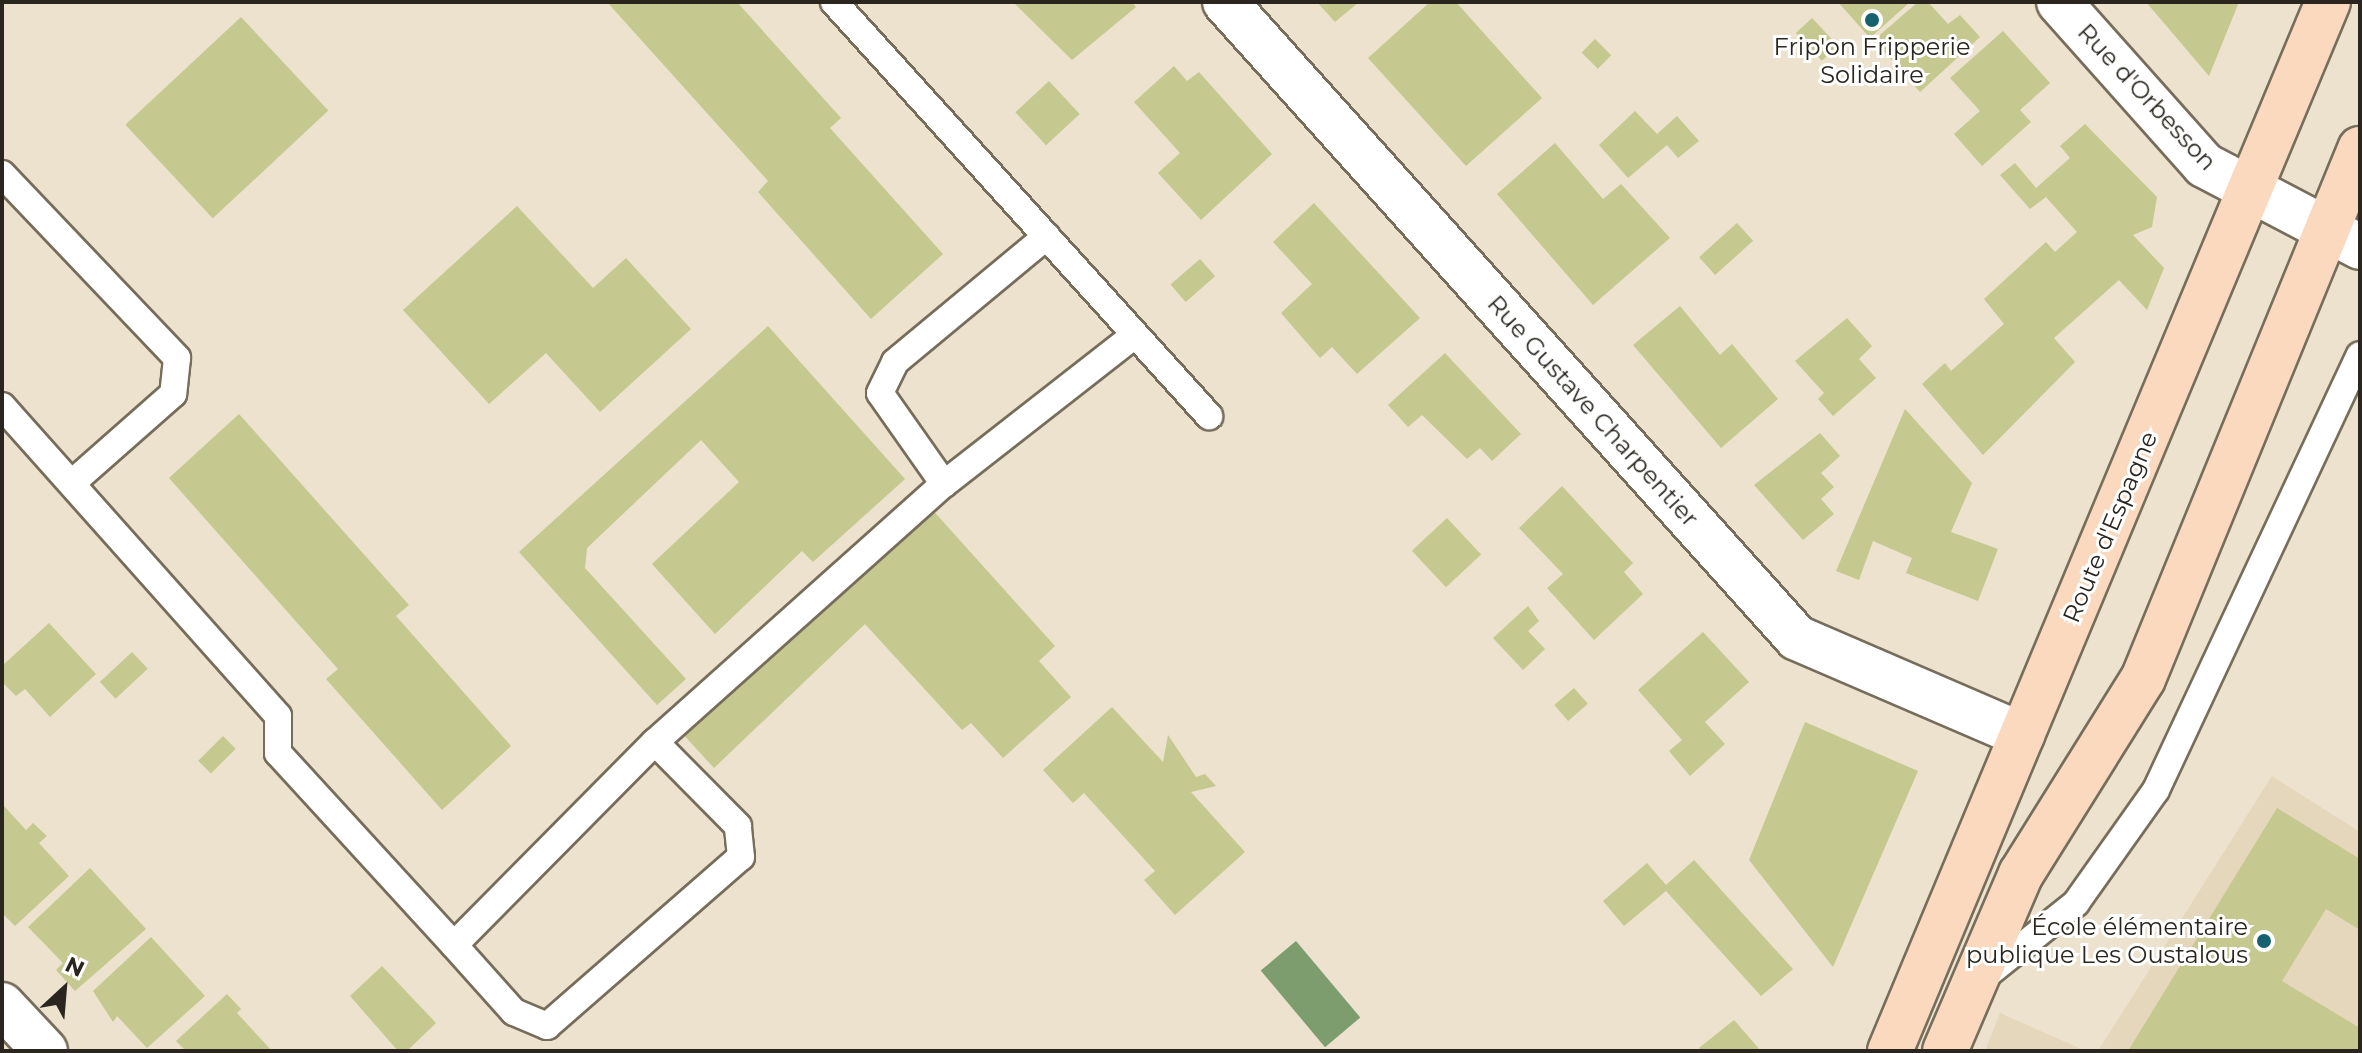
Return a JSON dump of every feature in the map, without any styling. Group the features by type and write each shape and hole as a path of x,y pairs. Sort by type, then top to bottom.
{"main road":[{"name":"Route d'Espagne","path":"1890,1051 2252,195 2328,2"},
{"path":"1945,1051 2021,874 2143,679 2343,240 2360,149"}],"street":[{"name":"Rue Gustave Charpentier","path":"1225,2 1797,638 2022,735"},
{"name":"Rue d'Orbesson","path":"2059,2 2204,165 2252,195 2343,240"},
{"path":"2,1005 45,1051"}],"lane":[{"path":"834,2 1209,416"},
{"path":"2,174 177,358 173,394 72,483"},
{"path":"944,484 880,393 895,362 1047,236"},
{"path":"454,945 655,742 944,484 1135,335"},
{"path":"1974,984 2076,903 2156,790 2360,355"},
{"path":"2,406 278,716 278,753 514,1012 547,1026 741,857 738,826 655,742"}],"shaded area":[{"name":"École élémentaire publique Les Oustalous","path":"2272,776 2360,832 2360,1051 2098,1051"},
{"path":"1296,941 1360,1018 1325,1047 1261,971"},
{"path":"2000,1013 2086,1051 1985,1051"}],"building":[{"path":"607,2 737,2 841,118 830,128 943,254 871,319 758,192 768,181"},
{"path":"1013,2 1132,2 1136,7 1072,60"},
{"path":"1317,2 1359,2 1335,22"},
{"path":"1430,2 1456,2 1542,98 1466,166 1368,58"},
{"name":"Frip'on Fripperie Solidaire","path":"1838,2 1910,2 1870,38"},
{"path":"1918,2 1928,2 1948,24 1960,15 1980,37 1920,92 1874,40"},
{"path":"2146,2 2239,2 2209,76"},
{"path":"241,17 328,111 213,218 125,125"},
{"path":"1812,18 1838,46 1822,61 1796,33"},
{"path":"2003,31 2050,83 2020,110 2031,122 1982,166 1954,134 1980,111 1950,78"},
{"path":"1595,39 1611,55 1598,69 1582,52"},
{"path":"1174,66 1187,81 1199,72 1272,154 1201,220 1158,173 1180,153 1134,102"},
{"path":"1049,81 1080,114 1046,145 1015,112"},
{"path":"1635,111 1657,134 1677,116 1699,141 1678,158 1667,145 1628,178 1599,145"},
{"path":"2085,124 2157,197 2152,227 2133,235 2164,268 2147,310 2119,280 2054,338 2075,362 1983,455 1922,384 1945,363 1951,371 2004,324 1984,299 2046,242 2055,252 2077,232 2046,197 2030,209 2000,175 2015,163 2036,188 2070,158 2060,146"},
{"path":"1555,143 1603,199 1621,184 1670,238 1593,305 1497,194"},
{"path":"1314,203 1420,318 1357,374 1332,347 1320,358 1281,313 1312,284 1273,242"},
{"path":"517,206 593,288 626,258 691,329 600,412 546,353 489,404 403,310"},
{"path":"1737,223 1753,241 1715,275 1699,257"},
{"path":"1200,259 1215,276 1186,302 1171,285"},
{"path":"1680,306 1720,355 1732,344 1778,399 1721,448 1633,345"},
{"path":"1847,318 1872,346 1859,359 1876,378 1833,416 1818,399 1824,393 1795,361"},
{"path":"768,326 905,479 813,562 802,551 715,634 652,564 739,482 701,440 587,548 585,568 686,679 657,705 519,552"},
{"path":"1445,353 1521,434 1492,461 1480,448 1467,459 1422,415 1408,427 1388,405"},
{"path":"1905,409 1972,483 1951,532 1998,549 1978,601 1906,573 1912,558 1873,541 1859,580 1836,571"},
{"path":"239,414 409,605 396,616 511,746 442,810 326,679 338,669 169,478"},
{"path":"1820,433 1840,456 1821,473 1834,487 1821,499 1834,514 1803,540 1754,485"},
{"path":"1562,486 1633,563 1624,572 1643,594 1594,640 1547,588 1563,574 1519,528"},
{"path":"929,506 1055,646 1039,661 1071,697 1003,758 971,723 962,730 865,624 714,768 681,732"},
{"path":"1447,518 1481,555 1446,587 1412,551"},
{"path":"1528,606 1539,621 1528,631 1545,649 1523,670 1493,638"},
{"path":"49,623 96,674 50,717 25,689 16,696 2,682 2,666"},
{"path":"1703,632 1749,682 1705,722 1725,744 1690,776 1669,751 1682,740 1638,690"},
{"path":"132,652 148,669 116,699 100,682"},
{"path":"1574,688 1588,704 1568,721 1554,705"},
{"path":"1112,707 1163,762 1168,735 1196,777 1205,774 1216,786 1191,792 1245,852 1175,915 1144,880 1155,871 1084,793 1073,803 1043,770"},
{"path":"1805,722 1918,771 1833,967 1749,860"},
{"path":"223,736 236,749 211,773 198,761"},
{"path":"2,804 26,830 33,823 47,836 39,843 69,876 15,926 2,913"},
{"name":"École élémentaire publique Les Oustalous","path":"2277,808 2360,859 2360,930 2326,909 2282,981 2360,1028 2360,1051 2128,1051"},
{"path":"1694,860 1793,969 1761,996 1666,891 1624,926 1603,901 1647,863 1666,885"},
{"path":"90,868 146,929 75,991 56,970 63,963 28,927"},
{"path":"151,937 205,996 147,1048 117,1016 113,1022 93,991"},
{"path":"382,966 436,1023 407,1051 398,1051 350,996"},
{"path":"227,994 241,1009 237,1013 272,1051 186,1051 176,1041"},
{"path":"1734,1020 1761,1051 1702,1051 1699,1048"}],"place":[{"name":"Frip'on Fripperie Solidaire","path":"1872,20"},
{"name":"École élémentaire publique Les Oustalous","path":"2264,941"}]}
